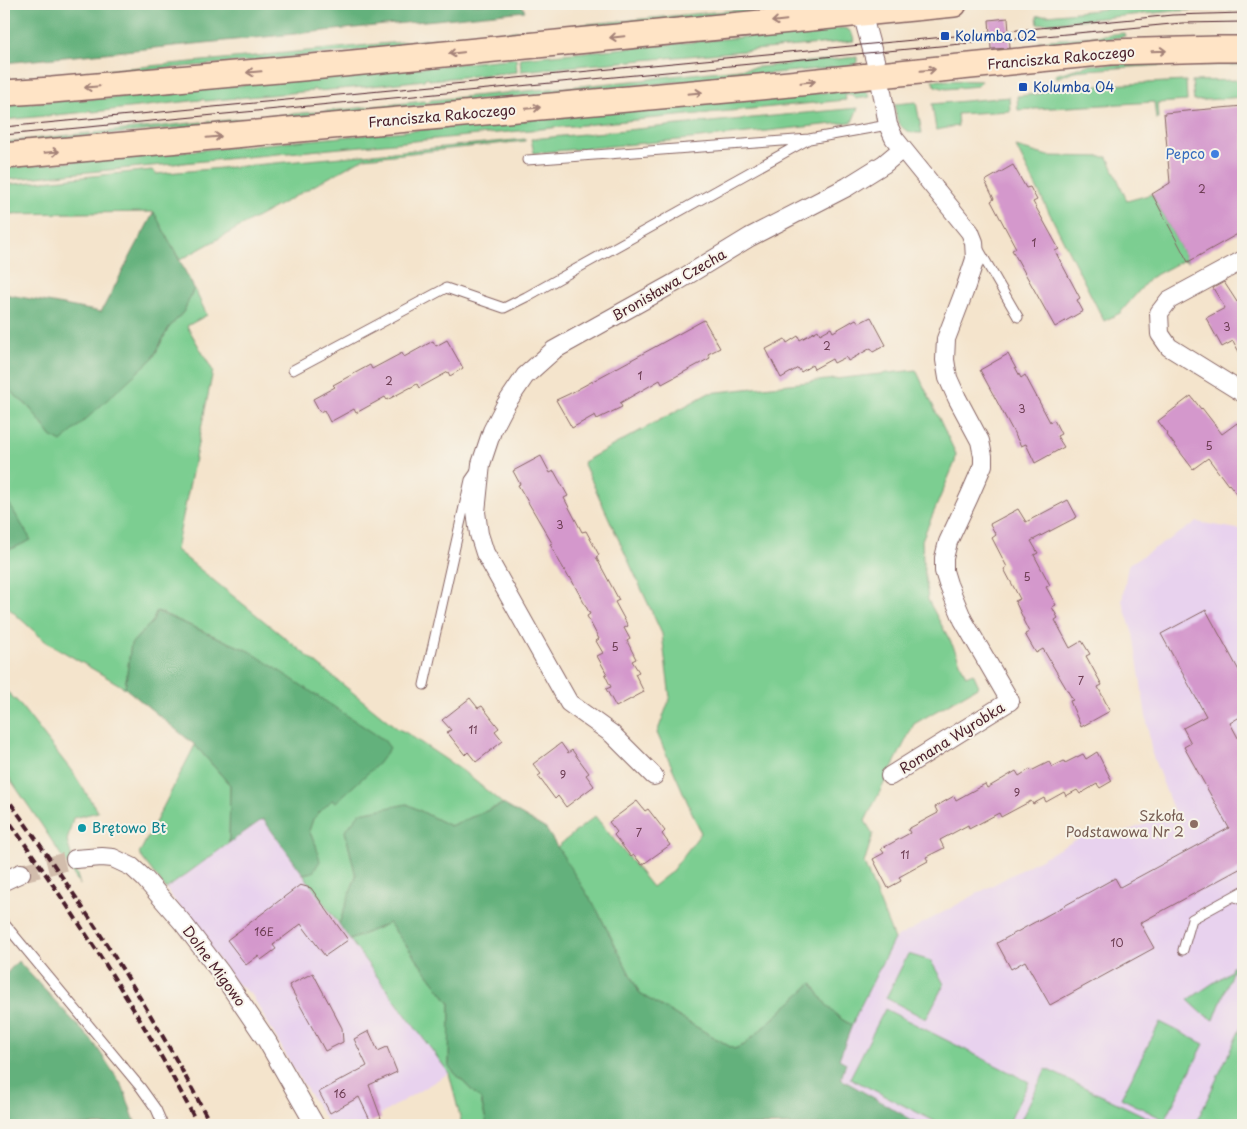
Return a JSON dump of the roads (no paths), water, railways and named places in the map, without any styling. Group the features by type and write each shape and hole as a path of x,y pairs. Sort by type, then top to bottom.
{"main road":[{"path":"4,93 302,68 860,8 954,4"},
{"name":"Franciszka Rakoczego","path":"4,156 1110,52 1243,49"}],"street":[{"path":"860,8 880,75 888,125 894,138 970,232 974,242"},
{"name":"Bronisława Czecha","path":"654,776 612,734 569,703 485,553 479,534 476,512 481,464 492,431 506,404 525,376 554,350 678,281 750,237 847,187 884,164 902,150"},
{"name":"Romana Wyrobka","path":"890,776 1010,701 963,620 944,570 944,558 948,542 983,464 980,442 948,378 945,360 946,339 975,259 974,242"},
{"path":"1243,260 1169,300 1159,313 1160,334 1169,347 1243,393"},
{"name":"Dolne Migowo","path":"75,858 113,858 132,867 145,879 183,923 222,974 267,1041 315,1125"},
{"path":"4,881 21,872"}],"lane":[{"path":"528,160 809,139 888,125"},
{"path":"293,370 446,288 504,308 809,139"},
{"path":"974,242 1018,317"},
{"name":"Bronisława Czecha","path":"424,685 470,480 481,464"},
{"path":"1183,950 1192,919 1243,891"},
{"path":"1234,896 1243,901"},
{"path":"4,923 141,1088 156,1109 163,1125"}],"tunnel":[{"path":"21,873 75,859"}],"tram line":[{"path":"4,127 1172,15 1243,13"},
{"path":"4,135 1182,23 1243,22"}],"railway":[{"path":"4,794 60,874 140,997 211,1125"},
{"path":"4,814 107,966 177,1084 198,1125"}],"place":[{"name":"Kolumba 02","path":"945,36"},
{"name":"Kolumba 04","path":"1023,87"},
{"name":"Pepco","path":"1215,154"},
{"name":"Szkoła Podstawowa Nr 2","path":"1194,824"},
{"name":"Brętowo Bt","path":"82,828"}]}
